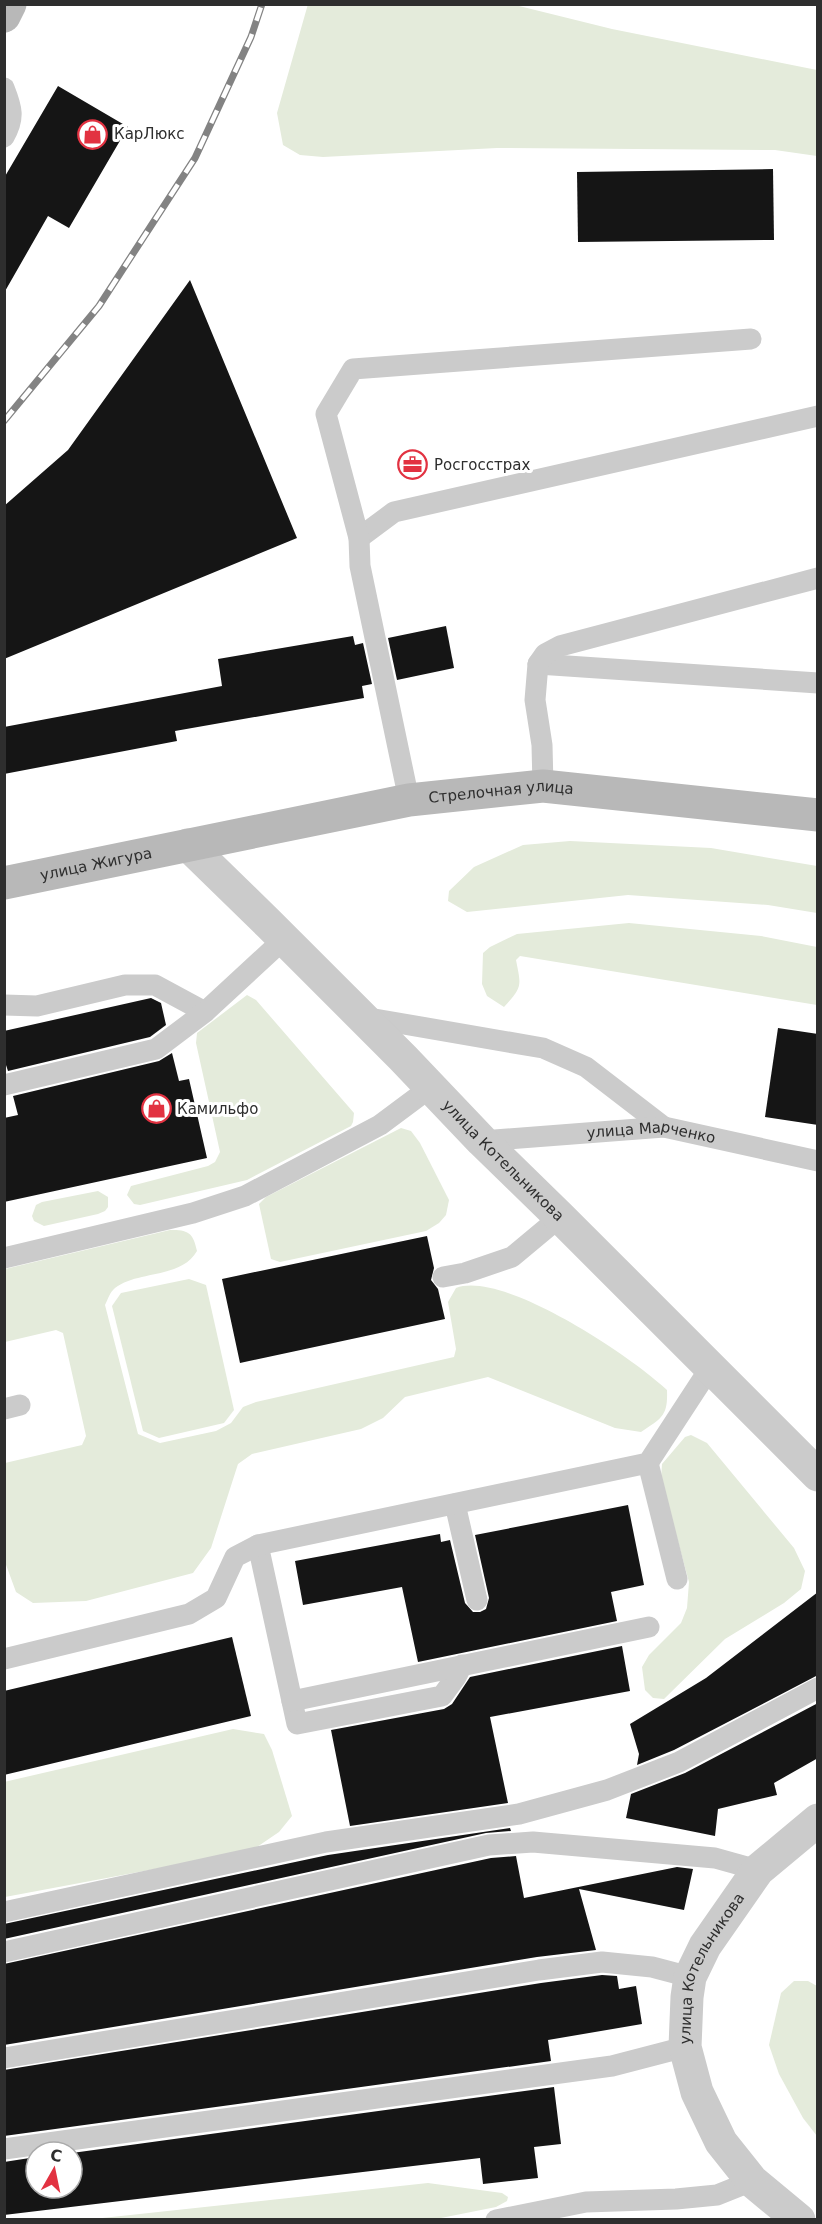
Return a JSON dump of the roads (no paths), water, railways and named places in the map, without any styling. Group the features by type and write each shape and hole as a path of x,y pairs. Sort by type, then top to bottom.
{"main road":[{"path":"4,16 10,4"},
{"name":"Стрелочная улица","path":"188,845 409,800 543,786 818,815"},
{"name":"улица Жигура","path":"4,883 188,845"}],"street":[{"name":"улица Котельникова","path":"188,845 818,1475"},
{"name":"улица Котельникова","path":"799,2220 752,2181 721,2142 697,2092 685,2047 687,1997 690,1977 705,1946 758,1870 818,1820"}],"lane":[{"path":"4,88 11,104 12,115 11,124 4,136"},
{"path":"409,800 360,566 359,538 326,414 352,369 751,339"},
{"path":"359,538 394,512 818,416"},
{"path":"543,786 542,745 536,700 538,664 545,654 560,646 818,578"},
{"path":"538,664 818,683"},
{"path":"4,1085 156,1049 205,1012 284,939"},
{"path":"4,1005 37,1006 125,986 155,986 205,1012"},
{"path":"360,1016 543,1048 586,1067 664,1127"},
{"path":"4,1258 193,1213 245,1196 380,1125 430,1087"},
{"name":"улица Марченко","path":"482,1141 664,1127 818,1161"},
{"path":"443,1277 465,1273 512,1257 560,1217"},
{"path":"4,1659 189,1614 216,1598 235,1557 258,1545 648,1463 710,1368"},
{"path":"648,1463 677,1579"},
{"path":"455,1504 477,1600"},
{"path":"258,1545 297,1724 442,1696 462,1665 650,1627"},
{"path":"4,1912 326,1842 519,1814 607,1790 679,1762 818,1688"},
{"path":"4,1952 489,1845 533,1842 703,1857 758,1870"},
{"path":"4,2058 539,1970 602,1962 652,1967 690,1977"},
{"path":"4,2149 612,2066 685,2047"},
{"path":"496,2220 586,2202 676,2199 717,2195 752,2181"}],"railway":[{"path":"4,421 99,306 195,158 251,37 262,4"}],"place":[{"name":"КарЛюкс","path":"93,134"},
{"name":"Росгосстрах","path":"413,465"},
{"name":"Камильфо","path":"156,1109"}]}
